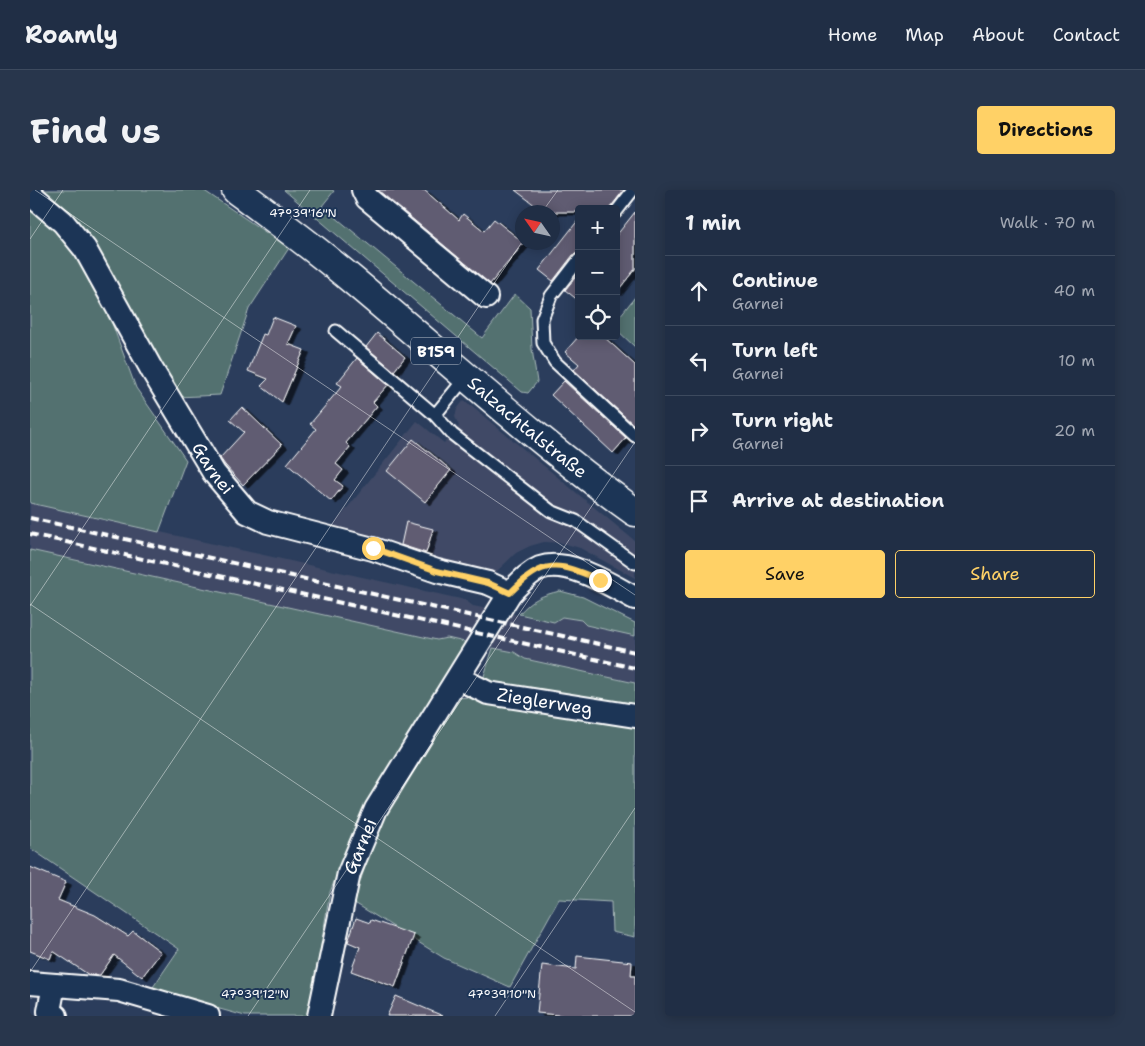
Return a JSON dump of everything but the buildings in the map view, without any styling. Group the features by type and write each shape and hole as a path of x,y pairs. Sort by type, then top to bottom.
{"main road":[{"name":"Salzachtalstraße","path":"236,190 350,277 466,377 569,462 635,512"}],"street":[{"path":"363,190 367,198 486,297"},
{"name":"Garnei","path":"30,194 64,222 86,250 152,370 214,473 247,512 268,522 373,548 437,571 488,583 510,593"},
{"name":"Garnei","path":"319,1016 349,873 376,809 510,593 526,577 541,568 559,566 578,570 635,598"},
{"name":"Zieglerweg","path":"458,678 488,693 635,716"},
{"path":"30,983 119,990 208,1016"},
{"path":"54,985 49,1011 56,1016"}],"lane":[{"path":"620,207 633,190"},
{"path":"575,265 551,296 542,319 543,343 555,362 635,436"},
{"path":"336,331 436,415 452,434 551,511 576,521 635,563"},
{"path":"436,415 466,377"}],"shaded area":[{"path":"464,400 635,541 635,578 580,548 562,543 544,542 530,546 516,553 495,573 485,574 328,532 417,421 444,443 459,426 455,417 457,409"},
{"path":"30,503 465,600 473,606 554,622 562,617 581,620 586,625 635,636 635,683 525,659 514,652 447,638 437,640 30,550"}],"green space":[{"path":"38,190 203,190 289,248 249,309 220,395 177,397"},
{"path":"284,190 334,191 322,206 482,338 515,294 530,308 532,349 537,382 528,393 522,392"},
{"path":"30,206 70,242 103,299 136,388 186,460 159,532 30,503"},
{"path":"635,297 635,347 620,333 620,316"},
{"path":"30,550 437,640 447,638 469,643 362,811 330,892 309,1016 245,1016 151,990 179,949 30,848"},
{"path":"560,591 583,597 635,623 635,636 586,625 581,620 562,617 554,622 519,614 537,599"},
{"path":"493,648 514,652 525,659 635,683 635,709 487,685 484,676"},
{"path":"467,697 635,722 635,937 612,932 611,902 559,899 510,987 444,958 353,902 384,812 452,706 459,698"}],"railway":[{"path":"30,518 635,652"},
{"path":"30,534 635,668"}],"route":[{"path":"373,548 437,571 488,583 510,593 526,577 541,568 559,566 578,570 600,580"}]}
